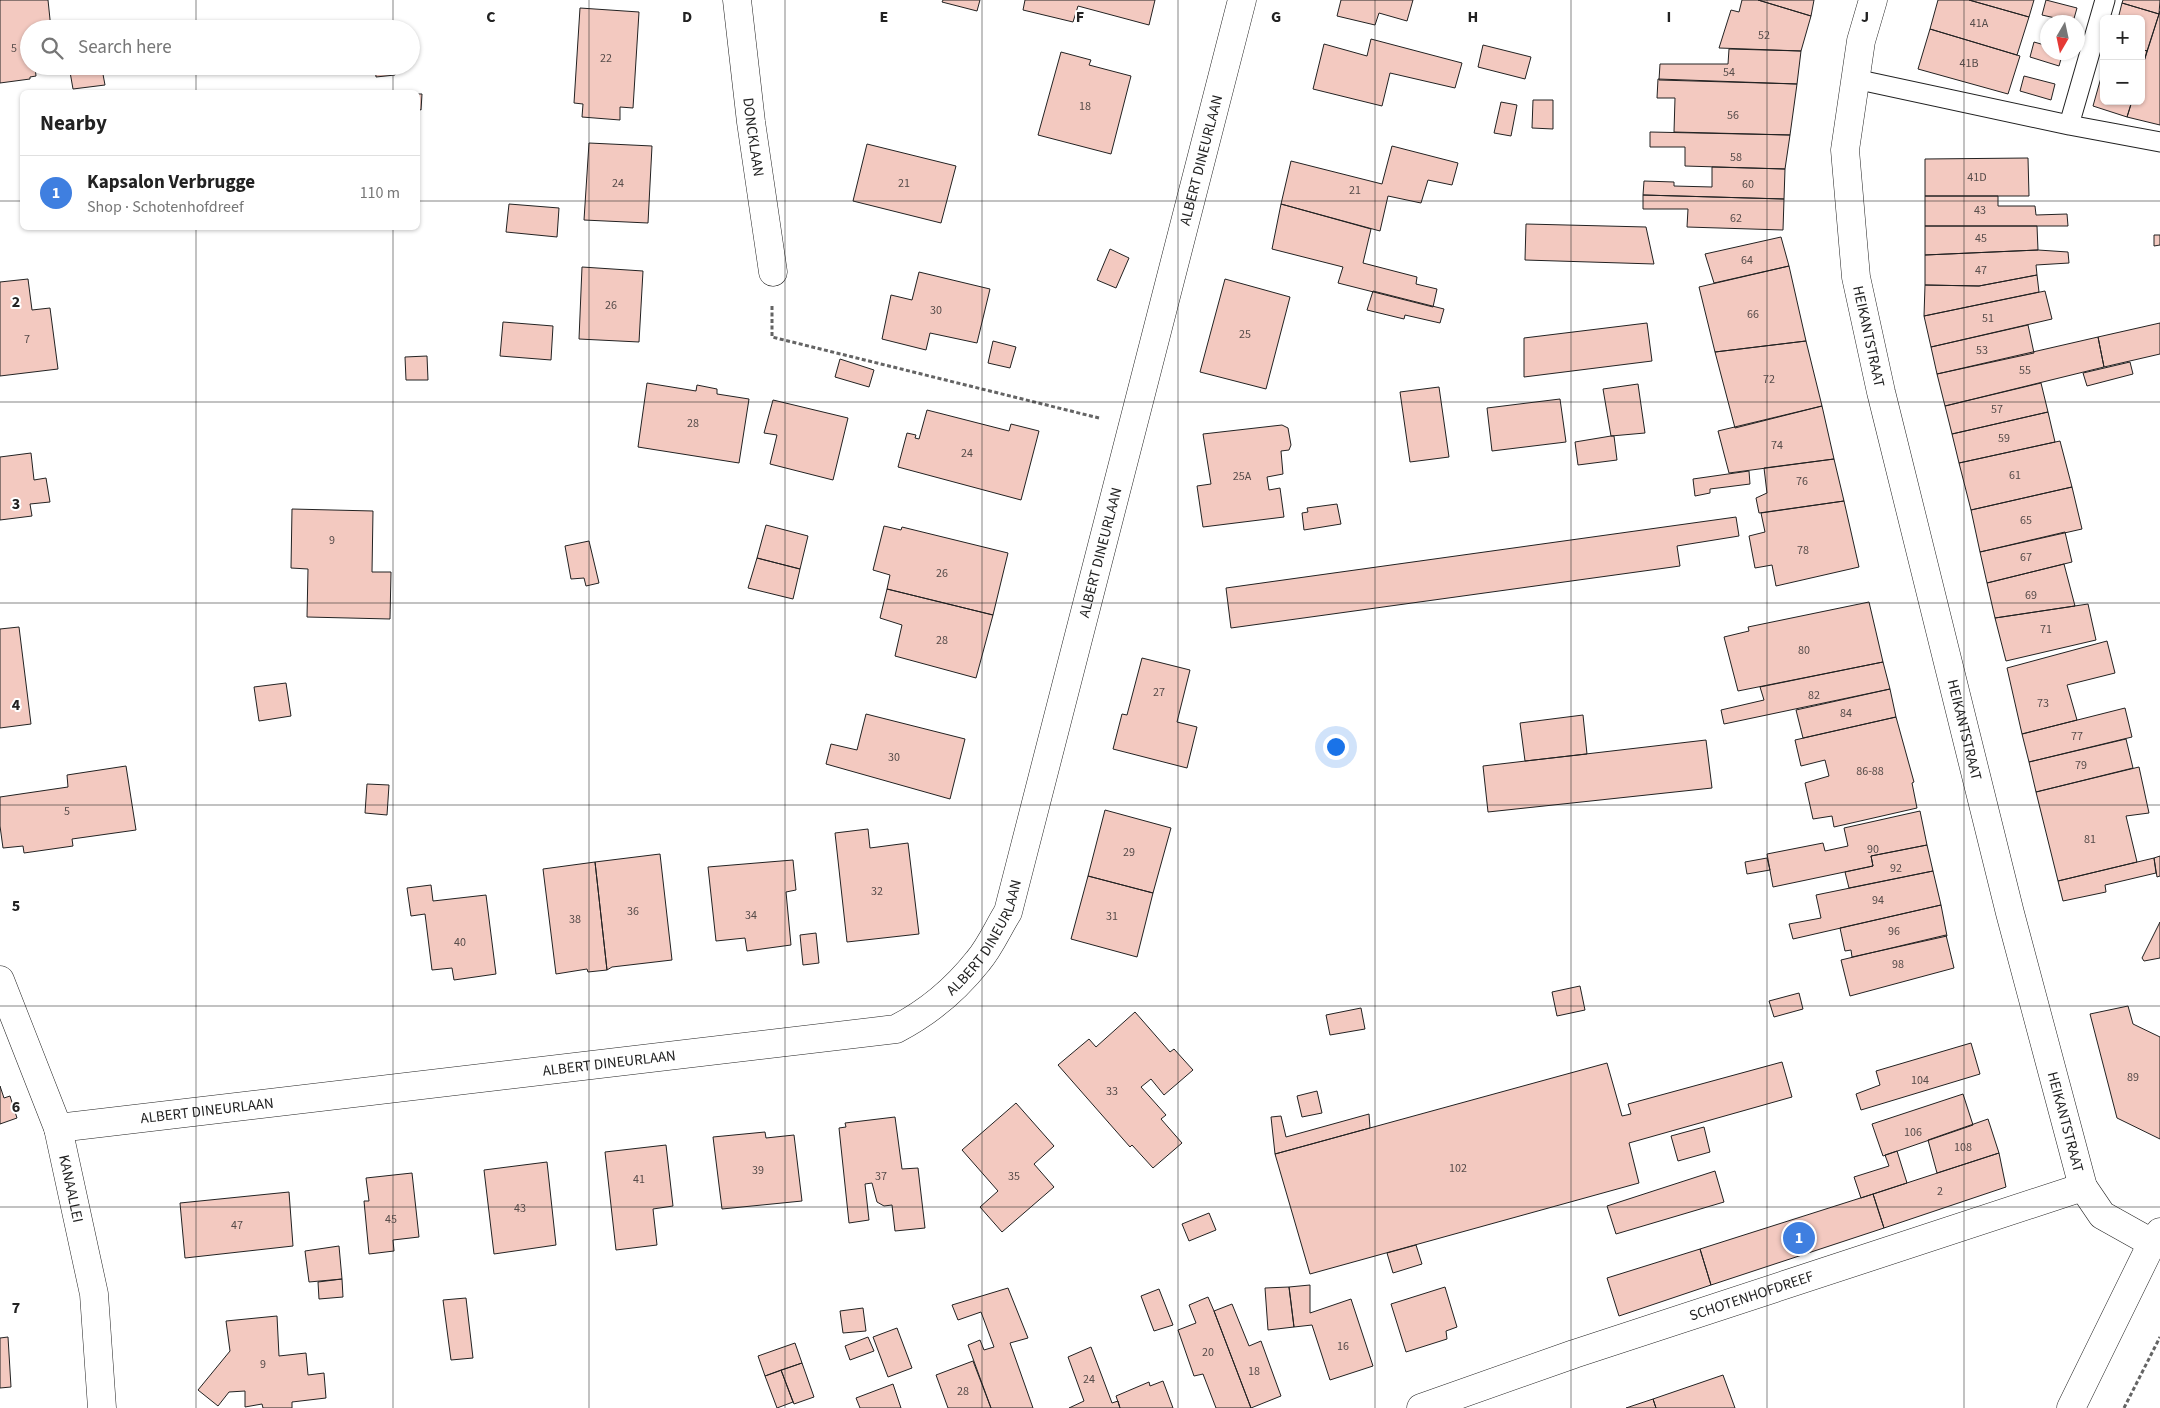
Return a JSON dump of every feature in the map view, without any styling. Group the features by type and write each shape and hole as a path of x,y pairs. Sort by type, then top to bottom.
{"street":[{"name":"DONCKLAAN","path":"737,0 751,122 773,272"},
{"name":"ALBERT DINEURLAAN","path":"58,1128 896,1030 923,1015 946,996 979,960 1008,912 1242,0"},
{"name":"HEIKANTSTRAAT","path":"1874,0 1861,41 1846,150 1856,277 1882,392 2010,913 2083,1187 2102,1215 2156,1237 2071,1408"},
{"name":"KANAALLEI","path":"0,980 58,1128 94,1294 102,1408"},
{"name":"SCHOTENHOFDREEF","path":"1421,1408 1574,1354 2083,1187"}],"lane":[{"path":"2069,125 2105,0"},
{"path":"1855,79 2069,125 2160,142"}],"path":[{"path":"773,272 772,337 1084,412 1131,428"},
{"path":"2124,1408 2160,1337"}],"building":[{"path":"0,0 48,0 50,20 20,20 20,75 36,76 30,77 30,79 0,83"},
{"path":"943,0 980,0 977,11 942,2"},
{"path":"1025,0 1155,0 1149,25 1078,6 1073,22 1023,10"},
{"path":"1341,0 1413,0 1407,21 1379,13 1375,25 1337,16"},
{"path":"1742,0 1758,0 1811,16 1801,51 1719,48 1731,10 1739,12"},
{"path":"1758,0 1814,0 1811,16"},
{"path":"1938,0 1969,0 2029,17 2017,55 1930,29"},
{"path":"1969,0 2034,0 2029,17"},
{"path":"2046,0 2077,8 2075,15 2042,15"},
{"path":"2123,0 2160,0 2159,14 2122,3"},
{"path":"2122,3 2159,14 2147,51 2145,50 2145,15 2119,15"},
{"path":"580,8 639,12 633,108 620,107 620,120 582,117 583,104 574,103"},
{"path":"2160,11 2160,125 2127,117 2131,105 2145,105 2145,58"},
{"path":"1930,29 2020,56 2008,94 1918,69"},
{"path":"1371,39 1462,63 1455,88 1390,73 1382,106 1313,89 1324,44 1367,56"},
{"path":"2034,42 2040,44 2040,60 2061,60 2059,66 2030,57"},
{"path":"1483,45 1531,57 1525,79 1478,67"},
{"path":"1729,49 1801,51 1797,84 1659,80 1660,64 1728,64"},
{"path":"1061,52 1091,60 1089,65 1131,76 1111,154 1038,135"},
{"path":"71,75 103,75 105,85 73,89"},
{"path":"376,75 395,75 376,77"},
{"path":"2024,76 2055,84 2051,100 2020,91"},
{"path":"1658,79 1797,84 1790,135 1674,132 1675,98 1657,98"},
{"path":"2100,81 2100,105 2131,105 2127,117 2093,106"},
{"path":"420,94 422,94 421,110"},
{"path":"1533,100 1553,100 1553,129 1532,128"},
{"path":"1501,102 1517,105 1511,136 1494,133"},
{"path":"1650,132 1790,135 1785,169 1685,166 1685,147 1650,147"},
{"path":"589,143 652,146 648,223 584,220"},
{"path":"867,144 956,166 941,223 853,201"},
{"path":"1392,146 1458,163 1452,185 1428,180 1421,203 1388,196 1380,231 1281,204 1291,161 1382,184"},
{"path":"2028,158 2029,196 1925,196 1925,159"},
{"path":"1712,167 1785,169 1784,199 1643,195 1644,181 1674,182 1674,186 1712,187"},
{"path":"1643,195 1784,199 1783,230 1687,227 1688,209 1643,209"},
{"path":"1925,196 1998,196 1998,206 2035,206 2036,215 2067,214 2068,226 1925,226"},
{"path":"509,204 559,208 557,237 506,232"},
{"path":"1281,204 1371,229 1363,263 1417,277 1416,284 1437,289 1433,307 1338,283 1343,267 1272,249"},
{"path":"1526,224 1646,227 1654,264 1525,260"},
{"path":"1925,226 2037,226 2038,250 1925,255"},
{"path":"2154,235 2160,235 2160,245 2154,246"},
{"path":"1781,237 1789,266 1714,283 1705,254"},
{"path":"1110,249 1129,258 1116,288 1097,280"},
{"path":"2038,250 2068,252 2069,263 2036,265 2037,275 1979,286 1925,285 1925,255"},
{"path":"1789,266 1806,341 1715,352 1699,287"},
{"path":"582,267 643,271 639,342 579,339"},
{"path":"919,272 990,289 977,343 930,333 926,350 882,339 891,295 912,300"},
{"path":"2037,275 2039,292 1924,316 1925,285 1979,286"},
{"path":"28,279 32,310 50,308 58,369 0,376 0,282"},
{"path":"1225,279 1290,297 1266,389 1200,372"},
{"path":"1373,291 1444,309 1440,323 1405,315 1404,319 1367,310"},
{"path":"2045,291 2052,319 1931,347 1924,316"},
{"path":"503,322 553,326 551,360 500,356"},
{"path":"1647,323 1652,361 1524,377 1524,338"},
{"path":"2160,323 2160,354 2104,367 2098,337"},
{"path":"2028,325 2034,353 1937,374 1931,347"},
{"path":"2098,337 2104,367 1945,406 1937,374"},
{"path":"993,341 1016,347 1010,368 988,363"},
{"path":"1806,341 1822,406 1735,428 1715,352"},
{"path":"427,356 428,380 406,380 405,357"},
{"path":"840,359 874,370 869,387 835,377"},
{"path":"2130,362 2133,374 2087,386 2083,373"},
{"path":"647,383 696,391 697,385 717,389 717,394 749,399 739,463 638,447"},
{"path":"2041,383 2048,412 1952,434 1945,406"},
{"path":"1638,384 1645,433 1611,436 1603,389"},
{"path":"1439,387 1449,457 1410,462 1400,392"},
{"path":"1560,399 1566,442 1492,451 1487,408"},
{"path":"773,400 848,418 833,480 770,464 777,435 764,433"},
{"path":"1822,406 1834,459 1729,473 1718,431"},
{"path":"927,410 1009,431 1011,424 1039,431 1021,500 898,467 907,433 916,435 915,438 919,439"},
{"path":"2048,412 2055,442 1959,463 1952,434"},
{"path":"1282,425 1288,428 1291,445 1289,450 1281,451 1283,474 1267,477 1269,490 1280,488 1284,517 1203,527 1197,486 1211,484 1203,434"},
{"path":"1614,436 1617,460 1578,465 1575,442"},
{"path":"2060,441 2072,487 1971,510 1959,463"},
{"path":"31,453 34,480 46,478 50,502 30,504 32,516 0,520 0,457"},
{"path":"1834,459 1844,501 1759,513 1756,498 1767,493 1764,468"},
{"path":"1749,471 1750,484 1710,489 1710,493 1695,496 1693,479"},
{"path":"2072,487 2082,529 1980,552 1971,510"},
{"path":"1844,501 1859,567 1776,586 1772,565 1755,568 1749,536 1765,532 1761,513"},
{"path":"1337,504 1341,524 1304,530 1302,513 1308,512 1307,508"},
{"path":"292,509 373,511 372,572 391,572 390,619 307,617 308,569 291,568"},
{"path":"1736,517 1739,536 1677,546 1680,566 1231,628 1226,588"},
{"path":"766,525 808,536 800,569 757,558"},
{"path":"884,526 901,530 902,527 1008,553 993,615 887,589 890,575 873,570"},
{"path":"2065,532 2072,562 1987,583 1980,552"},
{"path":"589,541 599,583 586,586 584,578 571,579 565,546"},
{"path":"757,558 800,569 793,599 748,588"},
{"path":"2064,564 2075,606 1995,618 1987,583"},
{"path":"887,589 993,615 976,678 895,656 902,625 880,618"},
{"path":"1869,602 1883,662 1738,691 1724,637 1749,631 1748,627"},
{"path":"2088,604 2096,640 2006,661 1995,618"},
{"path":"19,627 31,724 0,728 0,629"},
{"path":"2107,641 2115,673 2067,685 2077,720 2022,734 2007,668"},
{"path":"1142,658 1190,670 1177,722 1197,727 1187,768 1113,749 1122,714 1127,715"},
{"path":"1883,662 1890,689 1724,724 1721,710 1764,700 1760,687"},
{"path":"286,683 291,716 259,721 254,687"},
{"path":"1890,689 1896,717 1803,738 1796,710"},
{"path":"2125,708 2132,737 2029,762 2022,734"},
{"path":"866,714 965,739 950,799 826,764 831,744 857,750"},
{"path":"1583,715 1587,754 1525,761 1520,723"},
{"path":"1896,717 1914,782 1912,783 1917,808 1834,827 1832,816 1813,819 1805,783 1829,776 1825,760 1801,766 1795,740"},
{"path":"2126,739 2133,768 2036,792 2029,762"},
{"path":"1706,740 1712,788 1488,812 1483,766"},
{"path":"126,766 136,830 72,839 73,846 24,853 23,846 3,848 0,826 0,797 68,787 67,775"},
{"path":"2139,767 2149,813 2126,816 2137,862 2058,881 2036,792"},
{"path":"367,784 389,785 387,815 365,813"},
{"path":"1105,810 1171,828 1153,893 1088,876"},
{"path":"1920,811 1927,845 1871,856 1873,866 1773,887 1767,854 1823,843 1825,851 1848,846 1844,828"},
{"path":"868,829 870,848 908,843 919,934 847,942 835,833"},
{"path":"1927,845 1933,871 1849,888 1845,872 1873,866 1871,856"},
{"path":"660,854 672,960 612,967 607,970 595,862"},
{"path":"2160,856 2160,876 2157,877 2154,858"},
{"path":"1767,858 1770,870 1747,874 1745,862"},
{"path":"2154,858 2156,873 2105,885 2106,892 2063,901 2058,881"},
{"path":"793,860 796,890 786,892 791,945 747,951 745,938 716,941 708,867"},
{"path":"595,862 607,970 588,972 587,969 556,974 543,869"},
{"path":"1933,871 1941,905 1793,939 1789,924 1821,918 1816,895"},
{"path":"1088,876 1153,893 1137,957 1071,939"},
{"path":"431,885 433,901 486,895 496,974 454,980 452,968 432,970 425,914 411,916 407,888"},
{"path":"1941,905 1947,936 1852,957 1851,950 1845,951 1840,928"},
{"path":"2160,922 2160,958 2144,961 2142,958"},
{"path":"816,933 819,963 803,965 800,935"},
{"path":"1946,935 1954,968 1850,996 1841,960"},
{"path":"1580,986 1585,1010 1557,1016 1552,992"},
{"path":"1799,993 1803,1009 1774,1017 1769,1001"},
{"path":"2128,1006 2133,1024 2160,1037 2160,1139 2117,1118 2090,1014"},
{"path":"1361,1008 1365,1029 1330,1035 1326,1015"},
{"path":"1135,1012 1170,1052 1174,1049 1193,1070 1164,1095 1151,1079 1141,1087 1166,1115 1161,1119 1182,1143 1153,1168 1132,1145 1130,1147 1058,1065 1089,1039 1096,1047"},
{"path":"1971,1043 1980,1074 1861,1110 1856,1094 1880,1085 1876,1071"},
{"path":"1782,1062 1792,1097 1629,1143 1639,1183 1310,1274 1275,1154 1607,1063 1622,1116 1631,1114 1628,1104"},
{"path":"0,1086 4,1098 10,1096 17,1118 0,1124"},
{"path":"1317,1091 1322,1113 1302,1117 1297,1096"},
{"path":"1963,1094 1973,1125 1883,1156 1872,1124"},
{"path":"1016,1103 1054,1146 1034,1164 1054,1187 1002,1232 980,1207 998,1191 962,1150"},
{"path":"1369,1114 1370,1128 1275,1154 1271,1117 1281,1116 1286,1137"},
{"path":"895,1117 902,1169 918,1168 925,1228 895,1231 892,1205 884,1206 877,1202 872,1183 865,1184 869,1220 849,1223 839,1128 846,1127 845,1123"},
{"path":"1988,1119 1999,1153 1937,1173 1928,1140"},
{"path":"1704,1127 1710,1152 1678,1161 1671,1136"},
{"path":"765,1132 766,1138 794,1135 802,1201 722,1209 713,1137"},
{"path":"666,1145 673,1206 653,1209 657,1245 616,1250 605,1152"},
{"path":"1897,1151 1907,1183 1861,1198 1854,1177 1889,1166 1885,1155"},
{"path":"1999,1153 2006,1187 1884,1228 1873,1194"},
{"path":"547,1162 556,1245 494,1254 484,1170"},
{"path":"1715,1171 1724,1202 1616,1234 1607,1206"},
{"path":"412,1173 419,1237 393,1240 394,1251 369,1254 364,1201 369,1201 366,1178"},
{"path":"289,1192 293,1246 185,1258 180,1203"},
{"path":"1873,1194 1884,1228 1711,1285 1700,1249"},
{"path":"1209,1213 1216,1230 1189,1241 1182,1224"},
{"path":"1416,1245 1422,1264 1393,1273 1387,1253"},
{"path":"339,1246 342,1279 309,1282 305,1251"},
{"path":"1700,1249 1711,1285 1619,1316 1607,1278"},
{"path":"342,1279 343,1297 319,1299 318,1282"},
{"path":"1310,1285 1310,1313 1351,1299 1373,1366 1330,1380 1312,1325 1294,1327 1289,1287"},
{"path":"1289,1287 1294,1327 1268,1330 1265,1288"},
{"path":"1445,1287 1457,1327 1446,1331 1447,1339 1406,1352 1391,1304"},
{"path":"1008,1288 1028,1338 1010,1343 1033,1408 991,1408 968,1345 980,1340 984,1350 994,1347 981,1312 958,1320 952,1305"},
{"path":"1159,1289 1173,1325 1154,1331 1141,1296"},
{"path":"1208,1297 1251,1408 1216,1408 1203,1374 1194,1376 1178,1330 1196,1323 1189,1305"},
{"path":"466,1298 473,1358 451,1360 443,1300"},
{"path":"1232,1304 1249,1346 1261,1341 1281,1396 1251,1408 1214,1311"},
{"path":"863,1308 866,1331 843,1333 840,1311"},
{"path":"277,1316 279,1356 306,1353 308,1375 324,1373 326,1398 292,1402 292,1408 263,1408 262,1404 245,1407 245,1391 229,1392 218,1406 198,1390 230,1351 226,1321"},
{"path":"897,1328 912,1368 888,1377 873,1337"},
{"path":"8,1337 11,1387 0,1388 0,1338"},
{"path":"868,1337 874,1351 850,1360 845,1346"},
{"path":"795,1343 802,1363 765,1376 758,1356"},
{"path":"1091,1347 1112,1403 1118,1401 1120,1408 1069,1408 1084,1401 1068,1357"},
{"path":"973,1361 991,1408 948,1408 936,1375"},
{"path":"802,1363 814,1397 794,1404 781,1370"},
{"path":"781,1370 793,1402 777,1408 765,1376"},
{"path":"1723,1375 1735,1408 1656,1408 1653,1399"},
{"path":"1163,1381 1173,1408 1120,1408 1116,1396 1149,1382 1150,1386"},
{"path":"893,1384 901,1408 860,1408 856,1398"},
{"path":"1653,1399 1656,1408 1626,1408"}],"place":[{"name":"Kapsalon Verbrugge","path":"1799,1238"}]}
